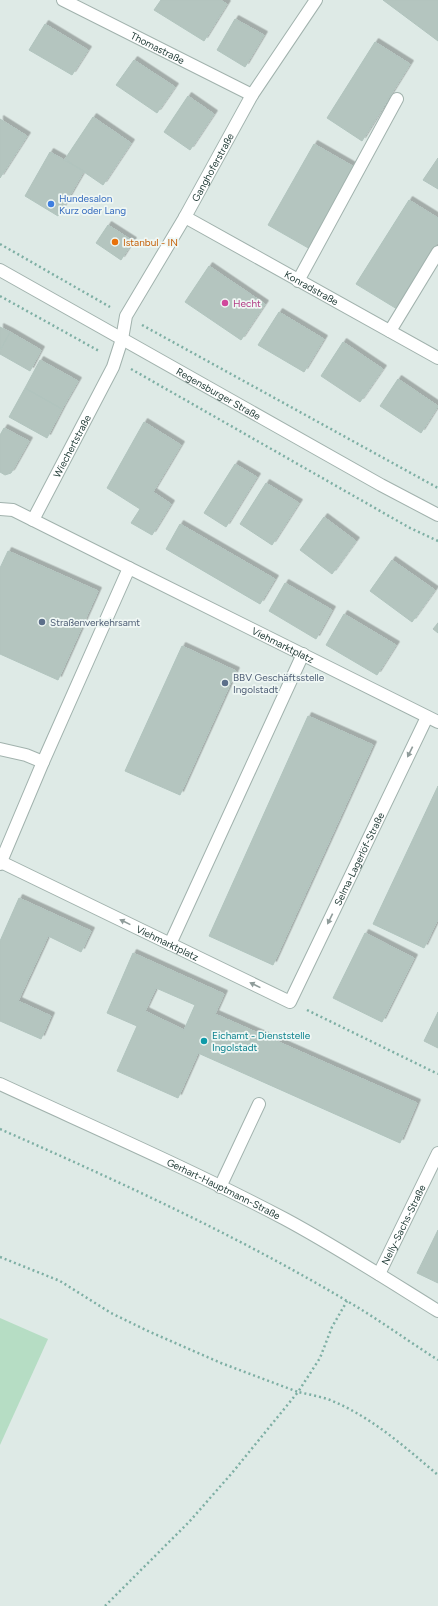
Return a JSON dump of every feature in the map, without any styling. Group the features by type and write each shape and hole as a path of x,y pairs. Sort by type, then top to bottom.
{"street":[{"name":"Thomastraße","path":"63,0 252,95"},
{"name":"Ganghoferstraße","path":"122,339 126,316 185,217 252,95 316,0"},
{"path":"298,281 397,99"},
{"name":"Konradstraße","path":"185,217 438,358"},
{"path":"390,331 438,252"},
{"name":"Regensburger Straße","path":"0,270 381,485 438,514"},
{"name":"Wiechertstraße","path":"33,520 114,367 122,339"},
{"path":"0,509 13,510 33,520"},
{"name":"Viehmarktplatz","path":"33,520 432,719"},
{"name":"Viehmarktplatz","path":"129,568 43,762 1,863 290,1002"},
{"path":"170,944 303,654"},
{"name":"Selma-Lagerlöf-Straße","path":"290,1002 432,719"},
{"path":"2,751 26,755 43,762"},
{"name":"Gerhart-Hauptmann-Straße","path":"0,1084 220,1187 286,1220 379,1274 438,1311"},
{"path":"220,1187 259,1104"},
{"name":"Nelly-Sachs-Straße","path":"379,1274 438,1153"}],"path":[{"path":"0,244 126,316 438,488"},
{"path":"0,296 116,360 410,528 438,541"},
{"path":"290,1002 438,1074"},
{"path":"0,1129 106,1175 224,1233 347,1301 438,1360"},
{"path":"0,1257 60,1281 111,1313 221,1363 298,1392 336,1402 380,1427 438,1474"},
{"path":"105,1606 189,1522 232,1473 298,1392 320,1358 332,1327 347,1301"}],"green space":[{"path":"0,1318 48,1339 0,1445"}],"building":[{"path":"161,0 220,0 227,4 204,41 154,10"},
{"path":"383,0 438,0 438,41"},
{"path":"235,19 264,35 245,67 217,50"},
{"path":"45,24 88,50 72,75 29,50"},
{"path":"375,42 410,64 362,141 327,118"},
{"path":"134,60 175,87 157,113 116,85"},
{"path":"188,96 214,114 190,150 164,132"},
{"path":"93,117 131,143 103,185 65,159"},
{"path":"0,119 27,136 0,178"},
{"path":"314,144 356,168 310,249 268,225"},
{"path":"50,152 84,171 58,216 25,196"},
{"path":"438,158 438,189 423,180"},
{"path":"409,200 438,218 438,242 397,309 356,284"},
{"name":"Istanbul - IN","path":"108,225 133,241 121,260 96,243"},
{"name":"Hecht","path":"209,266 265,304 241,340 185,302"},
{"path":"279,312 324,339 304,372 258,345"},
{"path":"0,327 10,332 0,350"},
{"path":"10,332 41,350 30,371 0,354 0,351"},
{"path":"343,342 383,369 360,402 321,376"},
{"path":"40,360 78,381 62,409 25,388"},
{"path":"398,379 438,406 421,433 380,406"},
{"path":"25,388 62,409 47,438 9,417"},
{"path":"144,422 181,445 153,492 171,504 152,535 131,523 140,509 107,488"},
{"path":"4,428 29,441 11,473 5,475 0,472 0,435"},
{"path":"235,464 257,477 226,527 204,513"},
{"path":"266,483 299,503 272,545 240,524"},
{"path":"324,517 356,541 332,574 300,550"},
{"path":"180,524 275,579 260,604 166,549"},
{"name":"Straßenverkehrsamt","path":"8,551 98,591 58,680 0,654 0,568"},
{"path":"392,560 435,590 412,622 370,591"},
{"path":"285,583 332,610 316,639 269,611"},
{"path":"344,614 396,645 377,675 326,645"},
{"path":"438,623 438,633 433,629"},
{"path":"182,646 236,671 180,795 125,771"},
{"path":"308,716 373,745 273,965 209,936"},
{"path":"438,786 438,919 424,948 373,924"},
{"path":"19,898 91,931 81,952 48,936 18,1001 51,1016 41,1039 0,1021 0,941"},
{"path":"365,933 414,958 382,1022 333,998"},
{"name":"Eichamt - Dienststelle Ingolstadt","path":"133,953 224,994 215,1014 417,1103 400,1143 198,1053 178,1098 117,1071 137,1026 107,1013","holes":["156,988 195,1005 184,1030 145,1011"]},
{"path":"438,1012 438,1048 424,1041"},
{"path":"438,1230 438,1283 417,1273"}],"place":[{"name":"Hundesalon Kurz oder Lang","path":"51,204"},
{"name":"Istanbul - IN","path":"115,242"},
{"name":"Hecht","path":"225,303"},
{"name":"Straßenverkehrsamt","path":"42,622"},
{"name":"BBV Geschäftsstelle Ingolstadt","path":"225,683"},
{"name":"Eichamt - Dienststelle Ingolstadt","path":"204,1041"}]}
